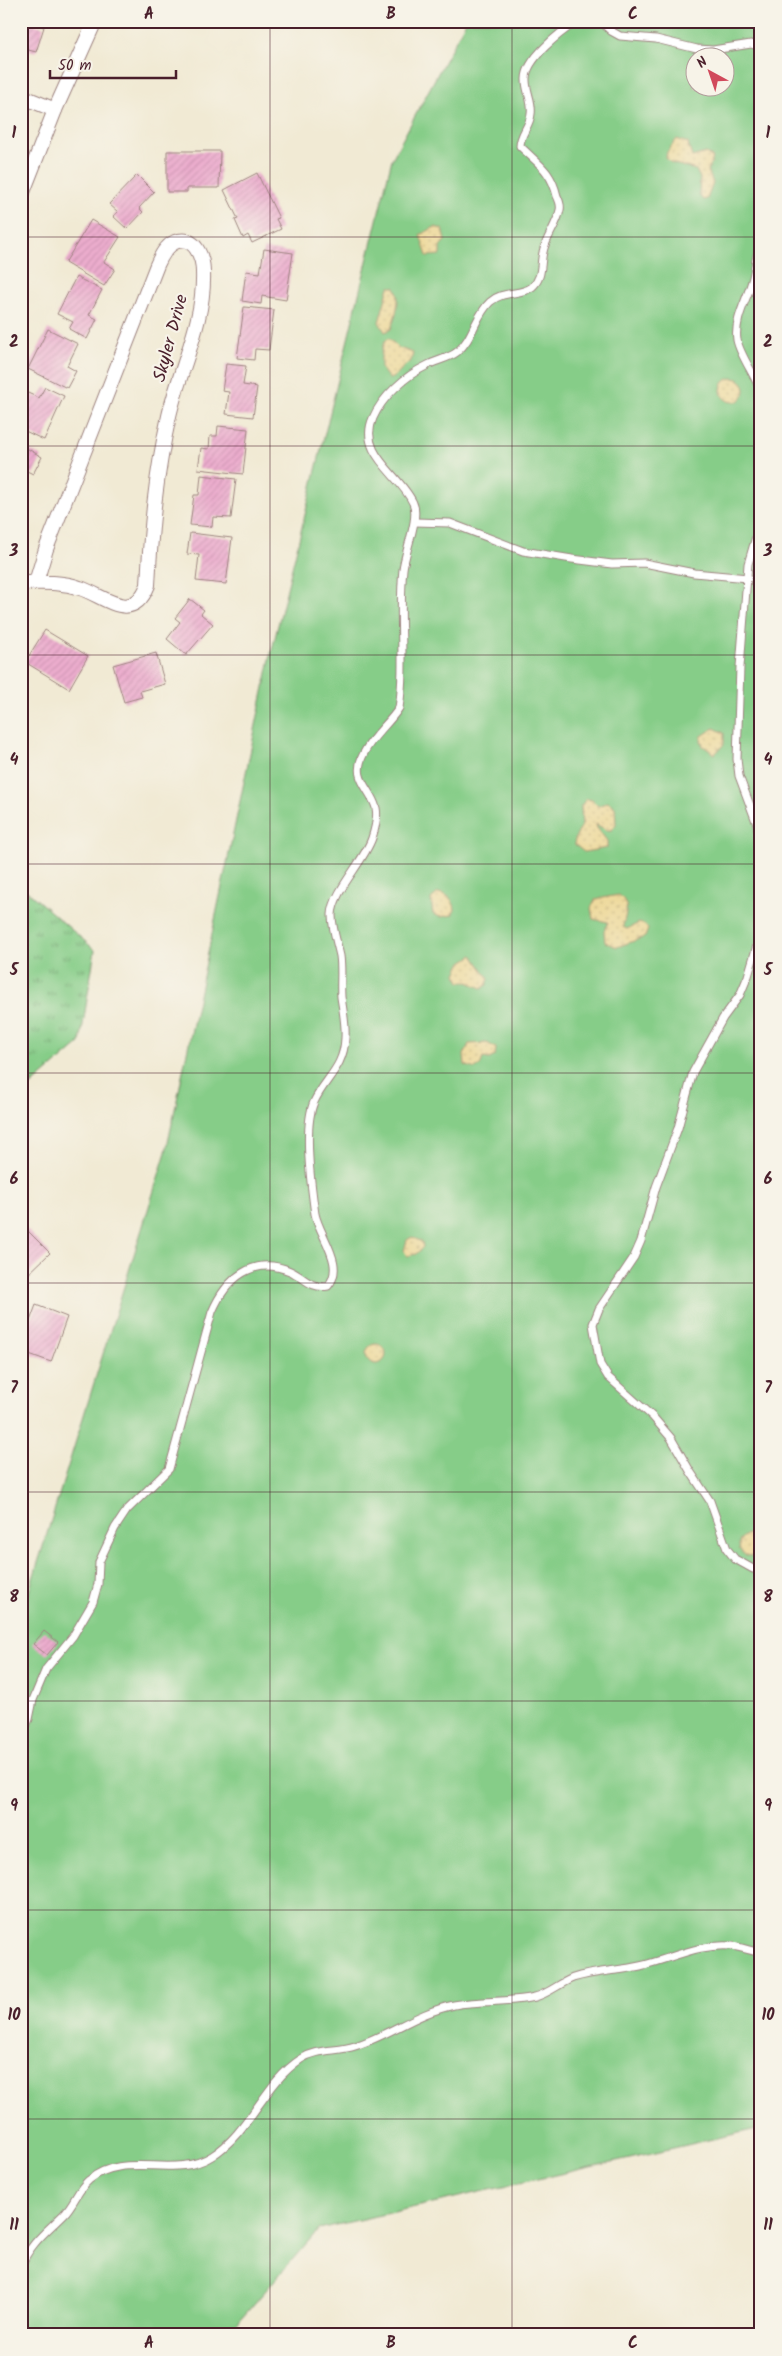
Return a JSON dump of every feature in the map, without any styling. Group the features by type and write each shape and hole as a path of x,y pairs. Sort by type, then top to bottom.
{"street":[{"path":"21,197 55,110 94,21"},
{"path":"21,96 55,110"},
{"name":"Skyler Drive","path":"21,583 58,583 80,588 122,606 134,603 145,593 148,585 151,519 161,456 169,415 202,297 202,259 198,250 192,244 184,241 171,244 157,265 46,549 36,582"}],"lane":[{"path":"21,1737 29,1719 33,1700 46,1669 73,1636 93,1602 98,1584 99,1562 115,1528 127,1510 169,1469 185,1405 195,1379 212,1312 219,1294 241,1272 273,1266 291,1271 318,1288 328,1286 333,1280 336,1270 332,1255 318,1227 315,1214 308,1124 314,1100 336,1072 346,1039 341,995 342,971 332,913 344,888 365,855 373,836 376,808 363,787 360,765 363,753 399,708 402,575 405,552 415,522 414,503 385,469 372,446 370,432 372,420 380,407 408,378 426,366 457,352 469,336 480,314 490,302 501,295 525,291 534,286 539,277 545,244 561,209 553,179 520,146 531,117 532,108 526,73 530,65 545,48 560,33 577,21"},
{"path":"600,21 610,31 620,36 656,39 697,49 712,50 751,44 761,47"},
{"path":"761,244 758,250 752,283 738,319 737,341 761,392"},
{"path":"761,520 750,557 740,667 737,759 739,776 758,824 761,845"},
{"path":"415,522 450,523 523,551 572,560 612,564 644,564 694,573 748,578"},
{"path":"761,932 748,976 740,995 723,1018 693,1072 678,1128 656,1187 641,1241 634,1258 599,1309 593,1324 600,1364 608,1377 653,1417 671,1438 710,1501 727,1549 735,1559 753,1569 761,1569"},
{"path":"21,2267 30,2248 73,2205 88,2181 99,2173 117,2167 130,2165 165,2168 211,2157 248,2122 289,2069 303,2058 326,2050 351,2048 365,2043 413,2018 453,2005 535,1997 570,1979 593,1972 639,1966 699,1948 732,1946 761,1953"}],"green space":[{"path":"466,21 761,21 761,2128 319,2229 227,2335 21,2335 21,1617 166,1152 271,654 392,159"},
{"path":"21,886 95,950 80,1043 21,1094"}],"sand":[{"path":"677,139 688,143 692,157 706,153 713,158 708,171 713,183 707,199 703,200 699,195 700,178 696,170 671,163 666,158 667,152"},
{"path":"435,227 442,229 445,241 440,246 440,255 427,256 420,235"},
{"path":"389,287 395,287 398,302 391,329 385,332 379,322"},
{"path":"388,338 399,348 413,353 411,361 394,377 389,379 381,368 382,348"},
{"path":"733,378 738,379 744,385 744,395 738,401 733,402 728,401 722,395 721,390 722,385 728,379"},
{"path":"714,728 724,733 724,744 715,754 703,746 701,740 702,736"},
{"path":"586,799 592,800 598,806 608,802 615,807 616,824 612,830 606,830 596,824 607,841 607,848 584,852 574,844 582,825 581,806"},
{"path":"438,893 448,896 452,900 455,910 452,915 440,917 433,914 431,899"},
{"path":"619,895 626,906 623,927 627,929 639,923 645,925 648,929 645,937 617,947 605,942 604,931 608,922 593,919 591,908 596,899"},
{"path":"473,955 489,979 486,986 482,988 468,982 460,982 456,974 462,962"},
{"path":"487,1043 496,1048 495,1056 489,1059 483,1058 480,1066 475,1069 465,1065 464,1055 469,1044"},
{"path":"412,1237 422,1242 423,1247 416,1254 407,1256 404,1251 407,1240"},
{"path":"376,1344 383,1347 386,1354 383,1361 376,1364 369,1361 366,1354 369,1347"},
{"path":"750,1534 758,1537 761,1545 758,1553 750,1556 742,1553 739,1545 742,1537"}],"building":[{"path":"21,21 44,27 36,52 21,48"},
{"path":"167,151 220,151 219,188 187,188 187,192 167,192"},
{"path":"257,173 279,218 276,219 281,229 252,243 248,235 243,238 235,220 238,219 224,190"},
{"path":"137,175 154,192 139,208 143,212 127,229 113,216 118,212 109,204"},
{"path":"91,220 120,237 104,262 115,269 104,286 65,263"},
{"path":"264,249 293,253 286,300 262,296 261,304 242,301 246,271 260,273"},
{"path":"76,277 102,290 89,315 97,319 87,339 69,329 73,322 57,314"},
{"path":"244,307 274,310 269,350 255,349 254,360 237,358"},
{"path":"48,329 78,344 67,366 76,371 67,388 28,369"},
{"path":"226,364 246,366 243,385 257,387 253,417 226,414 229,392 222,391"},
{"path":"45,387 64,396 44,440 21,429 21,390 39,398"},
{"path":"218,426 248,429 243,474 198,469 201,448 209,449 210,436 217,436"},
{"path":"21,445 42,457 33,474 21,468"},
{"path":"201,475 236,479 231,518 213,517 212,527 190,525 194,495 199,495"},
{"path":"190,533 232,538 226,584 196,581 199,555 187,554"},
{"path":"190,599 204,610 201,614 213,624 186,655 167,639 180,622 175,618"},
{"path":"45,630 88,656 69,689 25,662"},
{"path":"156,653 165,684 140,691 142,697 124,702 113,665"},
{"path":"21,1224 50,1253 21,1281"},
{"path":"36,1305 67,1317 51,1362 21,1351 21,1345"},
{"path":"44,1631 58,1642 47,1655 33,1644"}]}
